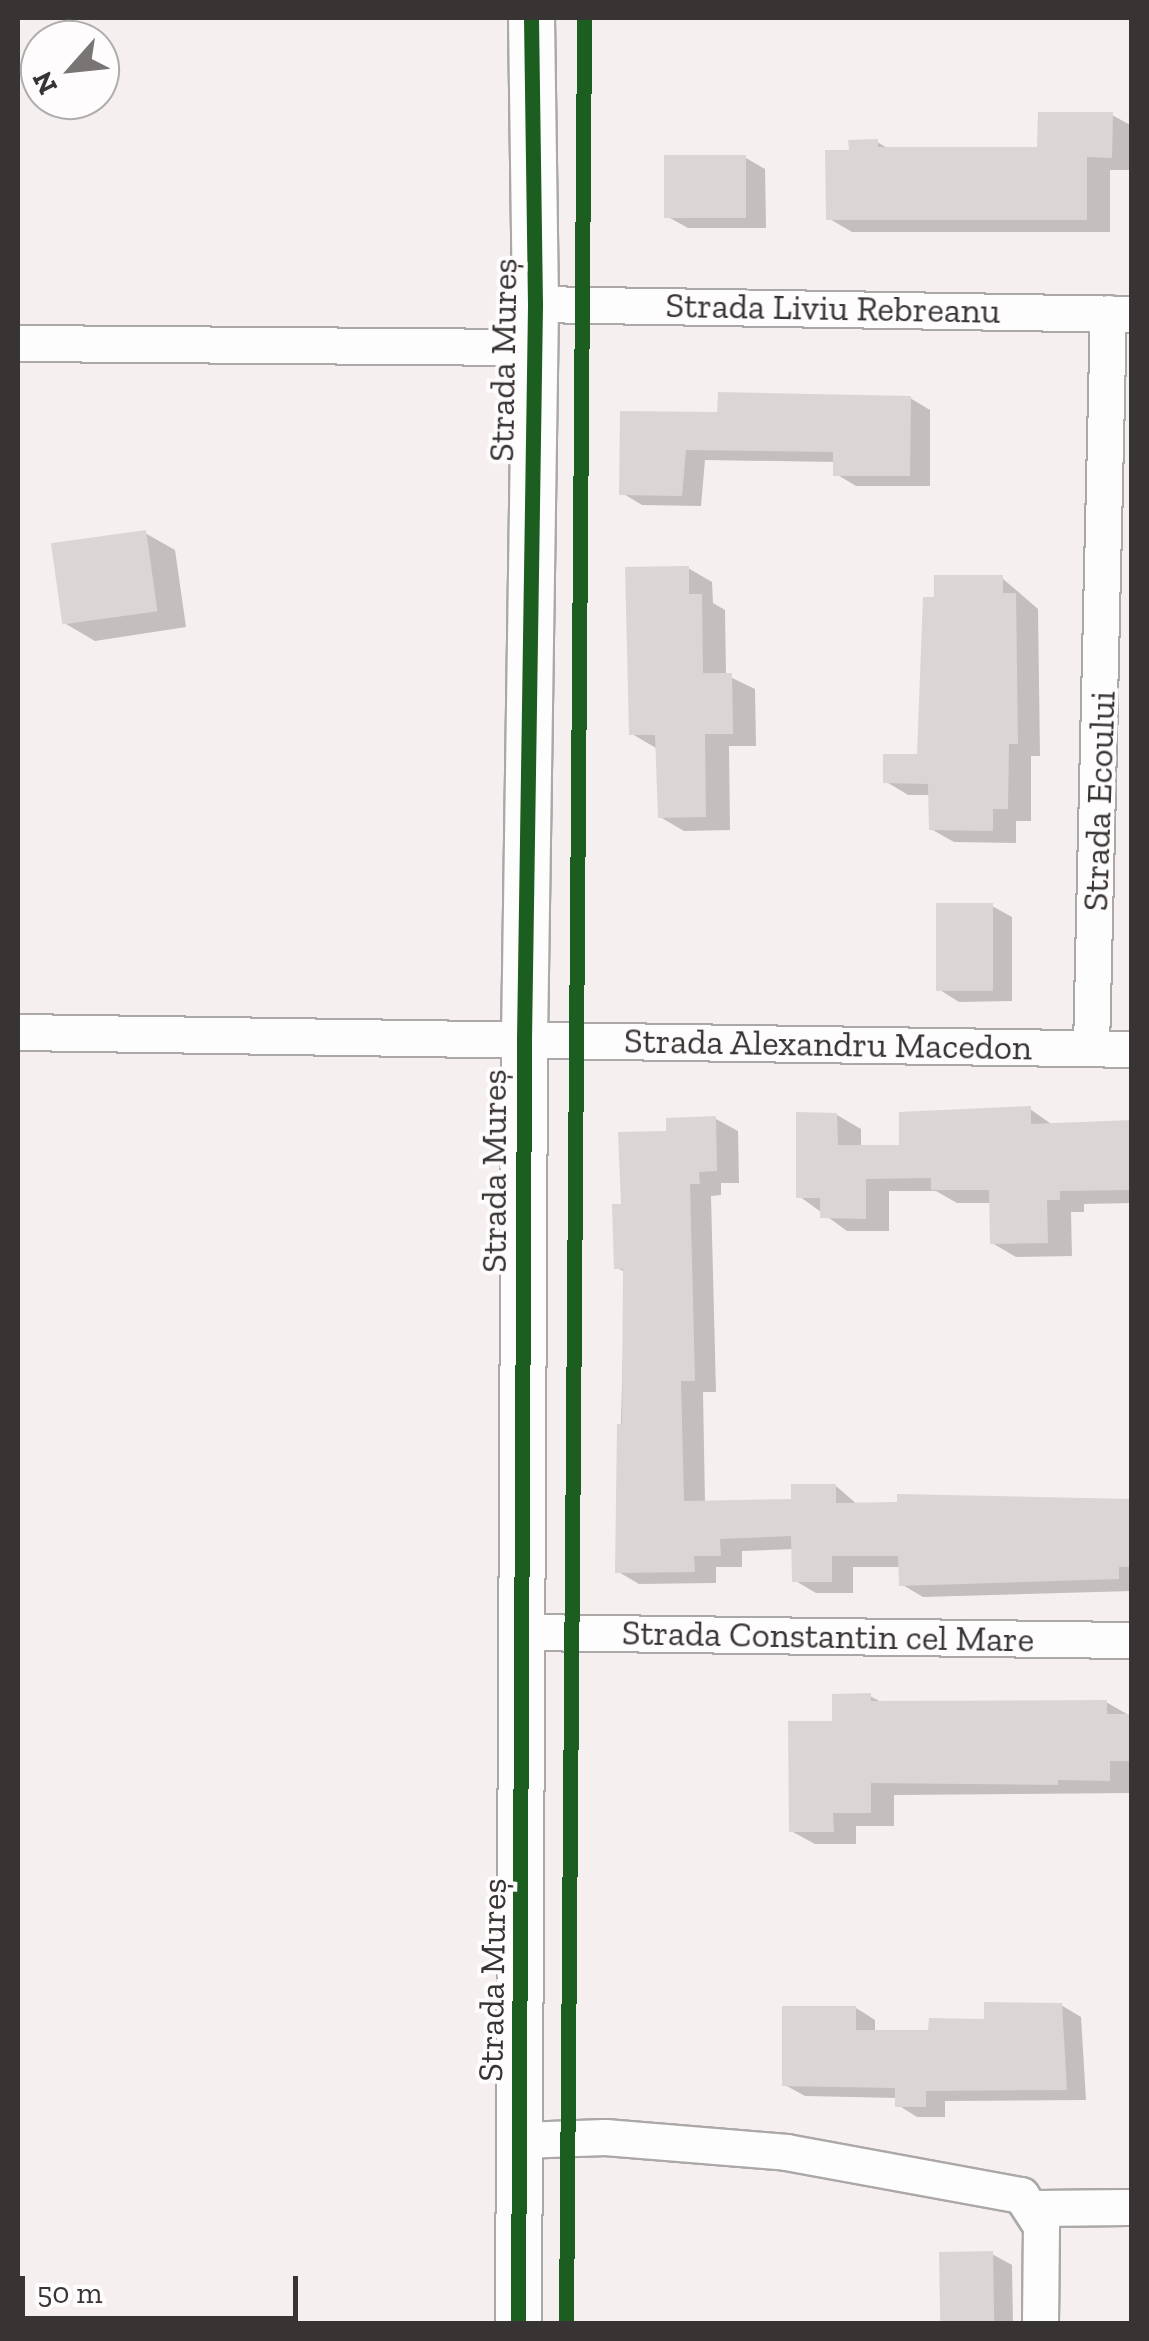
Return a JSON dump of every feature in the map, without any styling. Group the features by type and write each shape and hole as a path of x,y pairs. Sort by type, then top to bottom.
{"street":[{"name":"Strada Mureș","path":"518,2324 525,1632 524,1039 534,326 531,18"},
{"name":"Strada Liviu Rebreanu","path":"18,343 1120,313"},
{"name":"Strada Ecoului","path":"1091,1048 1120,313"},
{"name":"Strada Alexandru Macedon","path":"18,1032 1132,1048"},
{"name":"Strada Constantin cel Mare","path":"525,1632 1132,1640"},
{"path":"520,2140 605,2136 786,2152 1022,2195 1042,2226 1040,2324"},
{"path":"1033,2208 1132,2207"}],"building":[{"path":"1038,112 1113,112 1112,158 1087,157 1087,220 826,220 825,150 849,150 848,140 878,139 878,147 1037,147"},
{"path":"664,155 746,155 746,218 664,218"},
{"path":"718,392 911,396 910,476 833,476 833,452 686,450 682,496 619,495 620,411 717,412"},
{"path":"146,530 157,611 62,625 51,543"},
{"path":"689,566 689,594 702,594 703,673 732,673 733,734 705,734 706,817 658,818 655,735 629,735 625,567"},
{"path":"934,575 1003,575 1003,593 1016,593 1018,744 1009,744 1008,809 993,809 993,831 929,830 928,784 883,783 883,754 917,754 923,597 934,597"},
{"path":"936,903 993,903 993,991 936,991"},
{"path":"1031,1106 1031,1124 1132,1120 1132,1190 1060,1191 1060,1200 1047,1200 1048,1243 990,1244 989,1190 931,1190 931,1178 866,1179 866,1219 820,1218 820,1198 796,1198 796,1112 837,1113 838,1145 899,1145 899,1112"},
{"path":"716,1116 717,1171 699,1172 700,1184 690,1184 695,1381 681,1381 684,1501 791,1499 791,1484 836,1484 836,1503 897,1502 897,1494 1132,1499 1132,1567 1119,1567 1119,1579 899,1586 898,1556 832,1556 832,1582 792,1582 791,1536 720,1539 721,1556 694,1556 695,1572 615,1573 617,1424 622,1424 623,1269 614,1269 612,1204 621,1204 618,1132 666,1131 666,1118"},
{"path":"871,1693 871,1701 1107,1700 1107,1714 1132,1714 1132,1761 1110,1761 1110,1781 1058,1780 1058,1785 871,1783 871,1813 833,1813 834,1832 789,1832 788,1721 832,1721 832,1694"},
{"path":"984,2002 1062,2003 1067,2090 926,2091 926,2107 895,2107 895,2088 782,2086 782,2006 856,2006 856,2030 928,2030 929,2018 984,2019"},
{"path":"993,2251 994,2324 940,2324 939,2252"}],"cycle path":[{"path":"518,2324 524,1039 535,304 531,18"},
{"path":"566,2324 584,18"}]}
